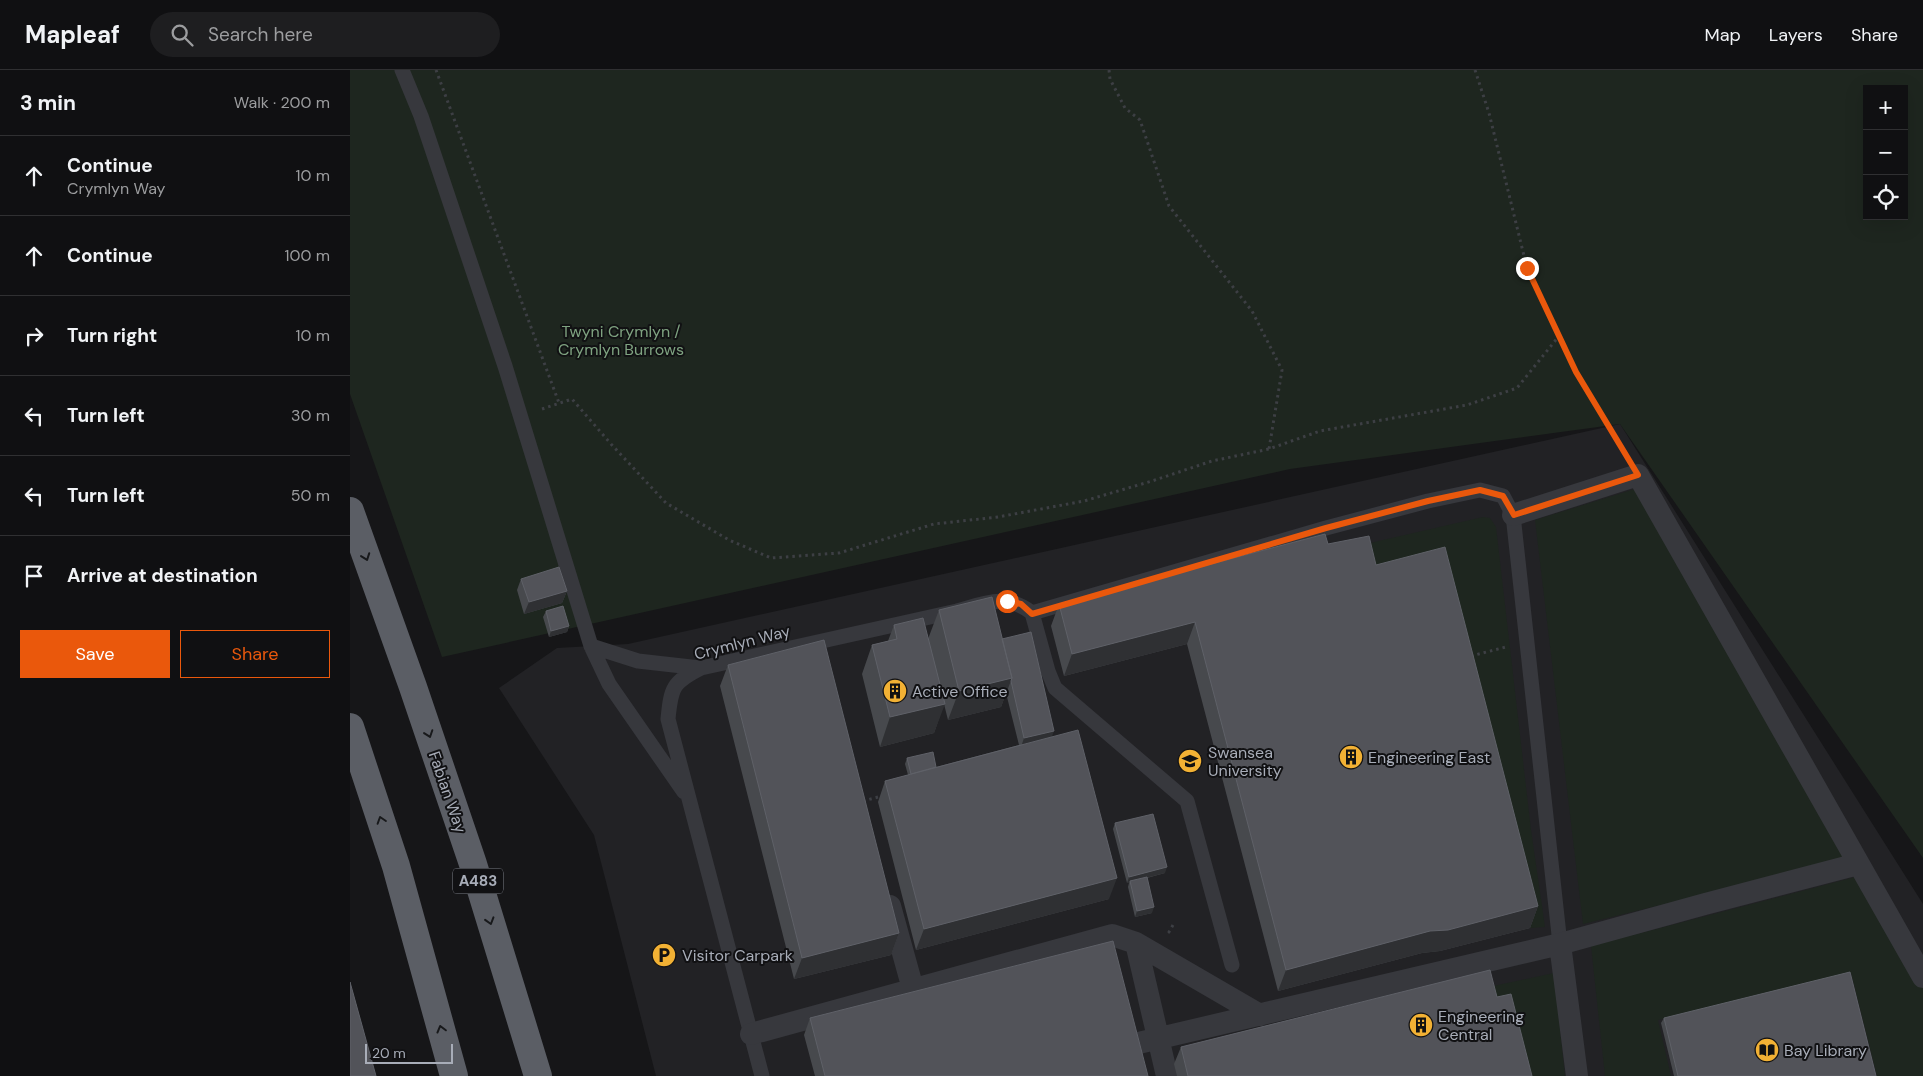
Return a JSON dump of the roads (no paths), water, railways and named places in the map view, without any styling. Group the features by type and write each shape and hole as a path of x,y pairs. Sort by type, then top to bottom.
{"highway":[{"name":"Fabian Way","path":"350,511 413,687 473,864 538,1076"},
{"path":"350,728 396,866 454,1076"}],"street":[{"path":"1514,515 1638,475 1923,977"},
{"path":"1130,1046 1560,944 1858,864"},
{"path":"885,885 912,989"},
{"path":"750,1034 1112,935 1136,943 1260,1015"},
{"path":"1136,943 1167,1076"},
{"path":"1560,944 1577,1076"}],"lane":[{"path":"402,70 421,116 505,366 591,646 609,684 691,801"},
{"path":"1232,965 1186,801 1055,688 1048,671 1032,614 1052,606 1326,528 1428,501 1480,490 1503,496 1514,515 1560,944"},
{"name":"Crymlyn Way","path":"762,1076 668,719 670,696 681,678 701,668 820,651 984,603 1007,601 1021,604 1032,614"},
{"path":"591,646 638,661 701,668"}],"place":[{"name":"Active Office","path":"895,691"},
{"name":"Engineering East","path":"1351,757"},
{"name":"Swansea University","path":"1190,761"},
{"name":"Visitor Carpark","path":"664,955"},
{"name":"Engineering Central","path":"1421,1025"},
{"name":"Bay Library","path":"1767,1050"}],"park label":[{"name":"Twyni Crymlyn / Crymlyn Burrows","path":"621,340"}]}
